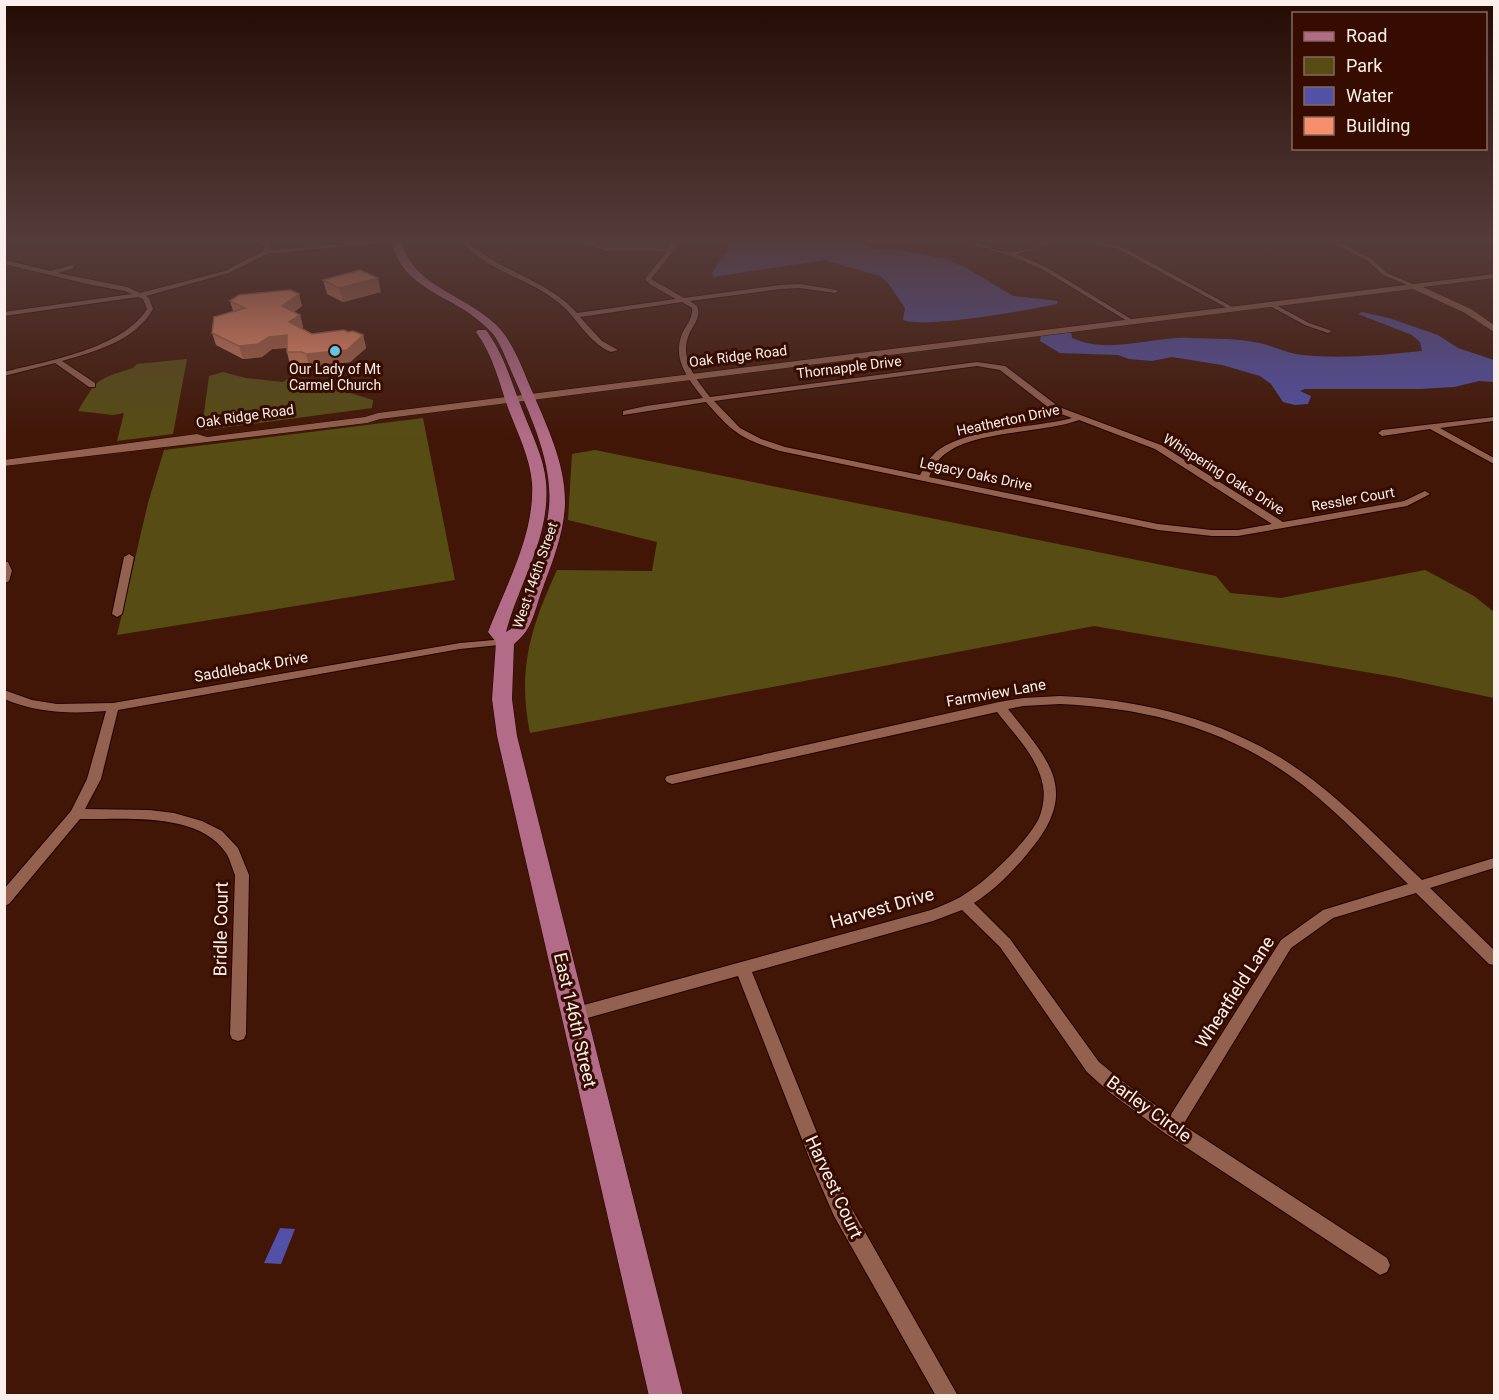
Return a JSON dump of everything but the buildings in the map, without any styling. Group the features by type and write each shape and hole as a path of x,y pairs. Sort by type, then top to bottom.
{"main road":[{"name":"West 146th Street","path":"449,306 481,331 519,398"},
{"name":"West 146th Street","path":"466,306 494,328 507,348 536,466 540,499 534,529 498,632 505,642"},
{"name":"East 146th Street","path":"505,642 502,690 505,722 573,1015 666,1395"}],"street":[{"path":"4,314 60,306"},
{"path":"4,374 101,346 138,326 147,317 149,306"},
{"path":"566,306 600,344 614,350"},
{"path":"576,315 650,306"},
{"name":"Legacy Oaks Drive","path":"692,306 697,311 684,337 683,360 709,399 733,427 756,440 783,449 1182,531 1238,533 1282,526"},
{"path":"1107,306 1131,321"},
{"path":"1228,306 1233,309"},
{"name":"Oak Ridge Road","path":"4,463 188,440 218,439 367,420 378,416 1253,306"},
{"path":"1274,306 1307,324 1328,331"},
{"path":"1458,306 1494,328"},
{"path":"56,360 92,385"},
{"name":"Thornapple Drive","path":"626,413 709,399 977,364 993,365"},
{"name":"Whispering Oaks Drive","path":"993,365 1002,368 1048,405 1076,418 1158,447 1282,526"},
{"name":"Heatherton Drive","path":"924,477 941,452 955,444 976,438 1048,428 1076,418"},
{"path":"1382,433 1494,419"},
{"path":"1432,427 1494,461"},
{"name":"Ressler Court","path":"1282,526 1407,503 1425,494"},
{"path":"117,614 129,557"},
{"path":"4,564 7,571 4,581"},
{"name":"Saddleback Drive","path":"4,694 32,705 46,707 65,709 113,707 448,648 505,642"},
{"name":"Farmview Lane","path":"672,779 999,706 1051,699 1106,702 1176,716 1214,730 1263,753 1306,781 1494,959"},
{"name":"Harvest Drive","path":"573,1015 933,915 964,902 985,888 1034,836 1044,823 1049,809 1049,783 1045,769 999,706"},
{"path":"4,900 76,814 94,779 113,707"},
{"name":"Bridle Court","path":"76,814 177,818 208,828 231,847 239,862 242,876 238,1034"},
{"name":"Wheatfield Lane","path":"1172,1128 1287,944 1328,914 1494,863"},
{"name":"Barley Circle","path":"964,902 1005,943 1094,1067 1114,1086 1172,1128 1380,1265"},
{"name":"Harvest Court","path":"743,968 823,1170 841,1209 948,1395"}],"green space":[{"path":"187,359 173,434 117,441 124,413 113,415 78,411 90,392 105,378 133,368 137,364"},
{"path":"223,372 246,378 283,382 287,379 299,379 298,382 344,380 344,384 333,385 334,388 373,400 372,408 206,430 202,428 209,376"},
{"path":"423,418 455,580 117,635 148,503 164,450"},
{"path":"595,450 1216,576 1230,593 1281,598 1425,570 1474,596 1494,612 1494,698 1395,677 1094,626 530,733 525,689 529,649 540,611 557,570 652,571 657,542 568,520 572,454"}],"water":[{"path":"904,306 1044,306 978,318 933,322 903,320"},
{"path":"1362,312 1389,318 1438,335 1458,348 1494,360 1494,382 1479,381 1454,387 1420,389 1305,389 1300,391 1311,396 1308,404 1295,405 1283,402 1271,384 1260,376 1222,365 1172,357 1152,361 1129,359 1118,355 1060,353 1040,341 1041,336 1071,332 1072,338 1100,345 1191,338 1251,341 1292,353 1333,357 1422,351 1420,342 1412,335 1358,314"},
{"path":"280,1228 295,1229 281,1264 264,1263"}],"place":[{"name":"Our Lady of Mt Carmel Church","path":"335,351"}]}
